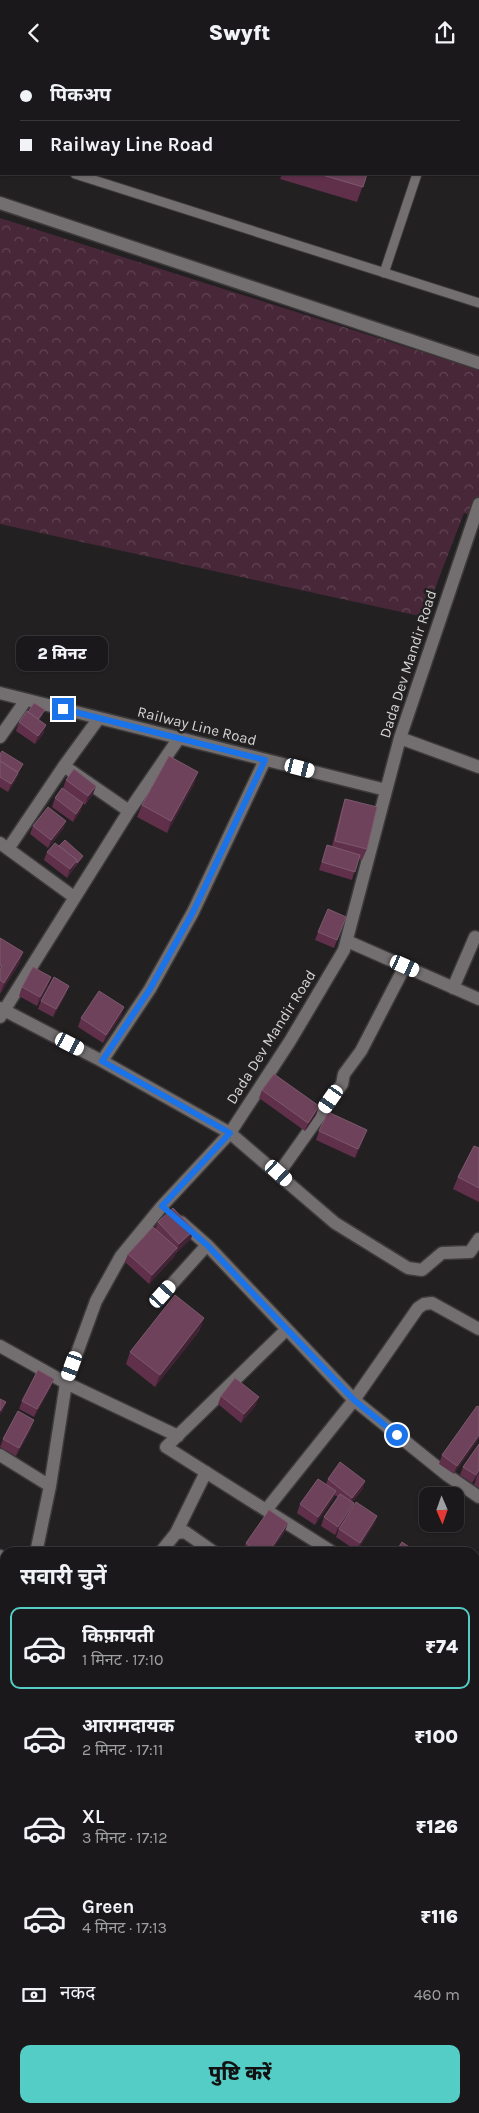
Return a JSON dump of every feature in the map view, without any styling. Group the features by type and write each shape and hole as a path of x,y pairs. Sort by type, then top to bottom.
{"street":[{"path":"0,203 479,363"},
{"name":"Dada Dev Mandir Road","path":"37,1547 50,1486 66,1383 96,1301 120,1256 162,1206 230,1133 290,1041 341,957 347,941 400,738 476,526 479,504"},
{"name":"Railway Line Road","path":"0,693 386,790"},
{"path":"0,737 26,699"},
{"path":"74,897 4,846 99,718"},
{"path":"179,738 129,811 1,1012 102,1061 230,1133 279,1173 335,1223 408,1269 422,1270 442,1253 470,1252 479,1239"},
{"path":"400,738 479,767"},
{"path":"102,1061 150,989 188,921 265,760"},
{"path":"64,766 129,811"},
{"path":"453,988 475,937"},
{"path":"347,941 479,999"},
{"path":"279,1173 342,1084 344,1074 361,1051 405,966"},
{"path":"162,1206 207,1245 354,1400 447,1475 479,1497"},
{"path":"163,1294 207,1245"},
{"path":"266,1510 354,1400 418,1308 424,1304 432,1303 438,1305 479,1329"},
{"path":"286,1330 166,1447 325,1547"},
{"path":"0,1346 66,1383 178,1435"},
{"path":"0,1455 50,1486"},
{"path":"165,1547 176,1533 206,1472"},
{"path":"176,1533 185,1532 206,1547"}],"lane":[{"path":"78,175 479,303"},
{"path":"384,273 417,175"}],"green space":[{"path":"0,218 479,370 479,518 464,513 424,617 0,524"}],"building":[{"path":"322,175 367,175 363,187"},
{"path":"34,703 45,710 38,719 28,712"},
{"path":"27,711 46,725 38,736 19,722"},
{"path":"2,751 23,764 18,772 0,761"},
{"path":"169,756 198,772 171,821 142,805"},
{"path":"0,761 18,773 11,784 0,777"},
{"path":"74,769 96,786 88,796 66,780"},
{"path":"62,788 83,803 76,814 55,798"},
{"path":"345,799 377,807 367,849 335,841"},
{"path":"48,807 66,821 51,840 33,826"},
{"path":"65,840 83,856 77,863 77,860 59,846"},
{"path":"55,843 77,860 70,869 47,852"},
{"path":"327,845 360,855 355,872 322,862"},
{"path":"328,909 346,917 337,940 318,932"},
{"path":"0,938 23,952 4,983 0,980 2,966 0,965"},
{"path":"33,967 51,977 40,997 22,987"},
{"path":"54,977 69,986 56,1009 41,1001"},
{"path":"99,991 124,1007 106,1035 81,1018"},
{"path":"274,1074 319,1106 308,1123 262,1090"},
{"path":"328,1112 367,1130 358,1149 319,1131"},
{"path":"474,1146 479,1148 479,1188 458,1177"},
{"path":"173,1208 194,1230 179,1244 158,1222"},
{"path":"153,1227 177,1248 152,1275 128,1254"},
{"path":"175,1295 204,1318 160,1375 130,1352"},
{"path":"38,1370 54,1379 37,1409 22,1401"},
{"path":"235,1378 259,1397 244,1414 221,1396"},
{"path":"0,1399 6,1402 0,1411"},
{"path":"477,1406 479,1407 479,1435 457,1466 442,1455"},
{"path":"18,1411 34,1420 19,1448 3,1439"},
{"path":"479,1444 479,1470 476,1475 463,1467"},
{"path":"340,1462 365,1481 352,1498 328,1479"},
{"path":"318,1479 336,1491 318,1517 300,1504"},
{"path":"340,1494 354,1503 338,1527 324,1517"},
{"path":"356,1502 377,1516 360,1543 339,1529"},
{"path":"269,1510 288,1523 272,1547 252,1547 246,1543"},
{"path":"402,1542 409,1547 399,1547"}],"route":[{"path":"63,709 265,760 193,912 150,989 102,1061 230,1133 162,1206 207,1245 354,1400 397,1435"}]}
